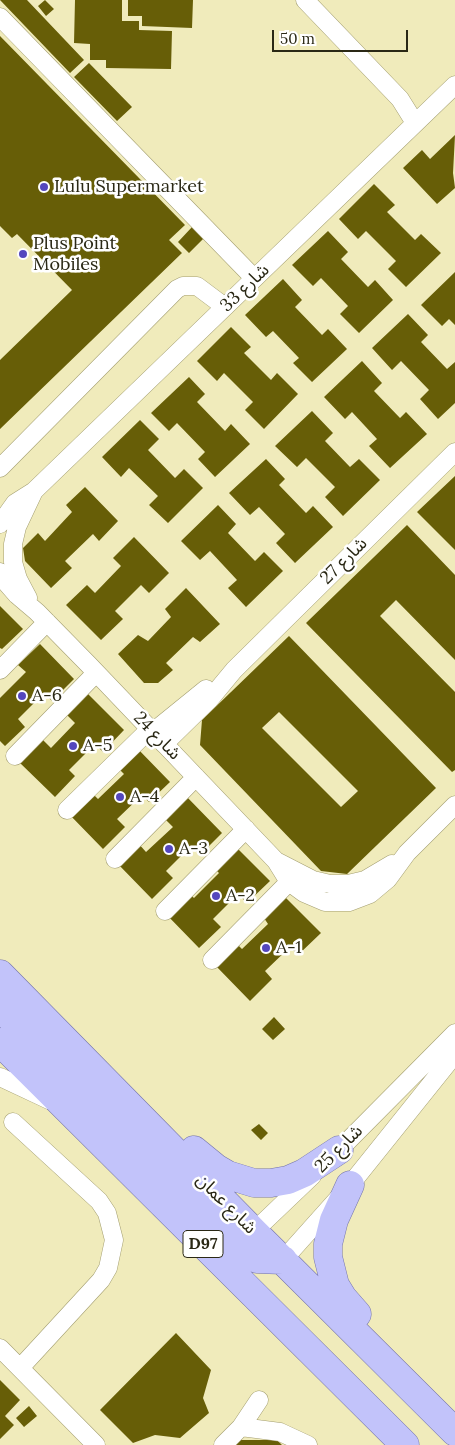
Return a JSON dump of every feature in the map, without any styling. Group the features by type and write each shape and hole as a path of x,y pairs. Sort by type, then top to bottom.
{"main road":[{"name":"شارع عمان","path":"0,974 107,1083 237,1247 405,1445"},
{"path":"0,1007 237,1247 257,1259 283,1260 455,1432"},
{"name":"شارع عمان","path":"0,1042 72,1112 237,1247"},
{"path":"107,1083 145,1106 216,1168 241,1180 271,1183 288,1180 304,1173 339,1150"},
{"path":"350,1185 330,1232 328,1257 330,1272 343,1298 400,1359 416,1392"}],"street":[{"path":"305,0 400,98 415,123"},
{"path":"0,17 254,278"},
{"name":"شارع 33","path":"0,524 15,503 34,490 455,85"},
{"path":"0,468 177,289 183,286 197,286 225,307"},
{"name":"شارع 27","path":"67,810 156,735 210,699 234,670 455,452"},
{"name":"شارع 33","path":"34,490 17,527 13,553 18,579 42,617"},
{"path":"0,572 3,579 17,595 42,617 0,670"},
{"name":"شارع 24","path":"42,617 276,860 289,882 304,893 325,902 349,902 370,894 388,879 407,853 455,804"},
{"path":"15,756 96,673"},
{"path":"115,859 196,777"},
{"path":"165,911 246,829"},
{"name":"شارع 24","path":"276,860 313,880 330,884 348,884 365,880 407,853"},
{"path":"212,960 289,882"},
{"name":"شارع 25","path":"237,1247 339,1150 455,1032"},
{"name":"شارع 25","path":"283,1260 350,1185 455,1054"},
{"path":"0,1077 12,1081 72,1112"},
{"path":"13,1122 99,1201 110,1220 114,1240 112,1254 101,1280 20,1368"},
{"path":"0,1348 96,1445"},
{"path":"223,1445 241,1428 259,1400"},
{"path":"241,1428 280,1432 308,1445"}],"building":[{"path":"0,0 27,0 84,60 70,73"},
{"path":"45,0 54,9 46,16 38,6"},
{"path":"75,0 122,0 122,21 139,21 139,30 172,31 171,69 106,68 106,60 90,60 90,44 74,43"},
{"path":"128,0 193,0 192,28 142,26 142,16 128,16"},
{"path":"0,36 185,225 169,240 182,253 0,429 0,360 72,290 17,234 12,238 0,226"},
{"path":"89,63 132,107 117,121 74,77"},
{"path":"455,135 453,173 455,188 437,204 403,168 422,150 430,159"},
{"path":"374,184 395,205 387,212 415,240 421,234 441,253 406,287 388,269 396,261 366,231 358,239 339,219"},
{"path":"192,227 204,238 189,253 178,242"},
{"path":"328,231 348,252 341,259 368,287 375,280 393,300 359,333 340,314 348,306 321,278 313,286 292,265"},
{"path":"455,272 455,325 449,319 442,326 421,305"},
{"path":"283,279 302,300 295,307 322,335 328,329 347,349 312,382 293,363 299,358 273,331 266,337 245,315"},
{"path":"408,314 428,335 421,342 447,369 455,362 455,403 438,419 420,399 429,390 401,361 392,370 372,348"},
{"path":"231,327 251,347 244,353 271,380 277,373 298,394 264,429 245,410 253,402 224,373 217,381 197,361"},
{"path":"362,361 382,383 374,391 400,418 406,412 427,434 390,468 369,446 377,439 352,412 345,419 324,397"},
{"path":"189,377 205,394 197,402 225,431 231,424 250,444 215,477 198,459 205,452 177,423 169,431 151,413"},
{"path":"312,411 333,433 325,441 350,467 359,459 380,480 343,516 325,497 335,487 306,458 297,467 275,446"},
{"path":"140,420 159,439 148,450 175,478 184,469 203,488 168,523 149,505 158,496 129,468 121,477 102,457"},
{"path":"266,459 285,479 279,485 306,513 313,506 333,527 295,563 276,543 285,534 259,507 250,515 229,493"},
{"path":"455,476 455,550 417,512"},
{"path":"85,487 118,521 99,541 93,534 65,561 72,568 51,588 25,561 23,548 38,533 45,541 72,512 66,505"},
{"path":"218,505 236,524 228,533 255,561 264,552 283,571 246,607 228,588 237,580 210,551 200,560 181,541"},
{"path":"407,525 455,575 455,660 396,600 380,616 455,692 455,770 452,772 306,623"},
{"path":"134,537 169,573 149,593 141,585 115,611 123,619 101,640 66,605 87,585 95,593 121,566 113,558"},
{"path":"186,588 220,624 200,642 193,637 166,663 173,670 158,683 144,683 118,654 138,635 148,641 171,617 165,609"},
{"path":"0,606 23,629 2,649 0,648"},
{"path":"289,636 436,788 347,874 321,871 200,745 202,720","holes":["279,712 358,791 341,807 262,728"]},
{"name":"A-6","path":"40,644 74,679 52,701 44,693 18,719 25,727 5,746 0,741 0,698 26,672 18,665"},
{"name":"A-5","path":"88,694 124,730 103,752 95,744 69,770 75,776 55,797 19,762 42,739 51,748 75,723 67,715"},
{"name":"A-4","path":"136,747 170,782 149,802 142,795 117,819 125,827 103,849 67,812 89,790 98,799 124,774 116,766"},
{"name":"A-3","path":"186,796 222,833 200,855 191,846 166,871 173,878 152,899 117,863 138,843 146,852 173,827 164,818"},
{"name":"A-2","path":"233,844 270,881 247,903 238,894 213,919 221,927 199,948 164,912 186,891 194,898 219,873 211,865"},
{"name":"A-1","path":"285,897 321,933 298,955 290,947 265,971 272,979 250,1001 215,965 237,944 242,949 268,924 264,918"},
{"path":"274,1017 285,1029 273,1040 262,1029"},
{"path":"259,1124 268,1133 261,1140 251,1130"},
{"path":"176,1333 211,1370 203,1398 209,1413 180,1438 155,1435 133,1443 100,1410"},
{"path":"0,1380 20,1400 5,1416 14,1425 0,1439"},
{"path":"29,1406 37,1416 24,1427 16,1418"},
{"path":"235,1440 277,1440 282,1445 231,1445"}],"place":[{"name":"Lulu Supermarket","path":"44,187"},
{"name":"Plus Point Mobiles","path":"23,254"},
{"name":"A-6","path":"22,696"},
{"name":"A-5","path":"73,746"},
{"name":"A-4","path":"120,797"},
{"name":"A-3","path":"169,849"},
{"name":"A-2","path":"216,896"},
{"name":"A-1","path":"266,948"}]}
